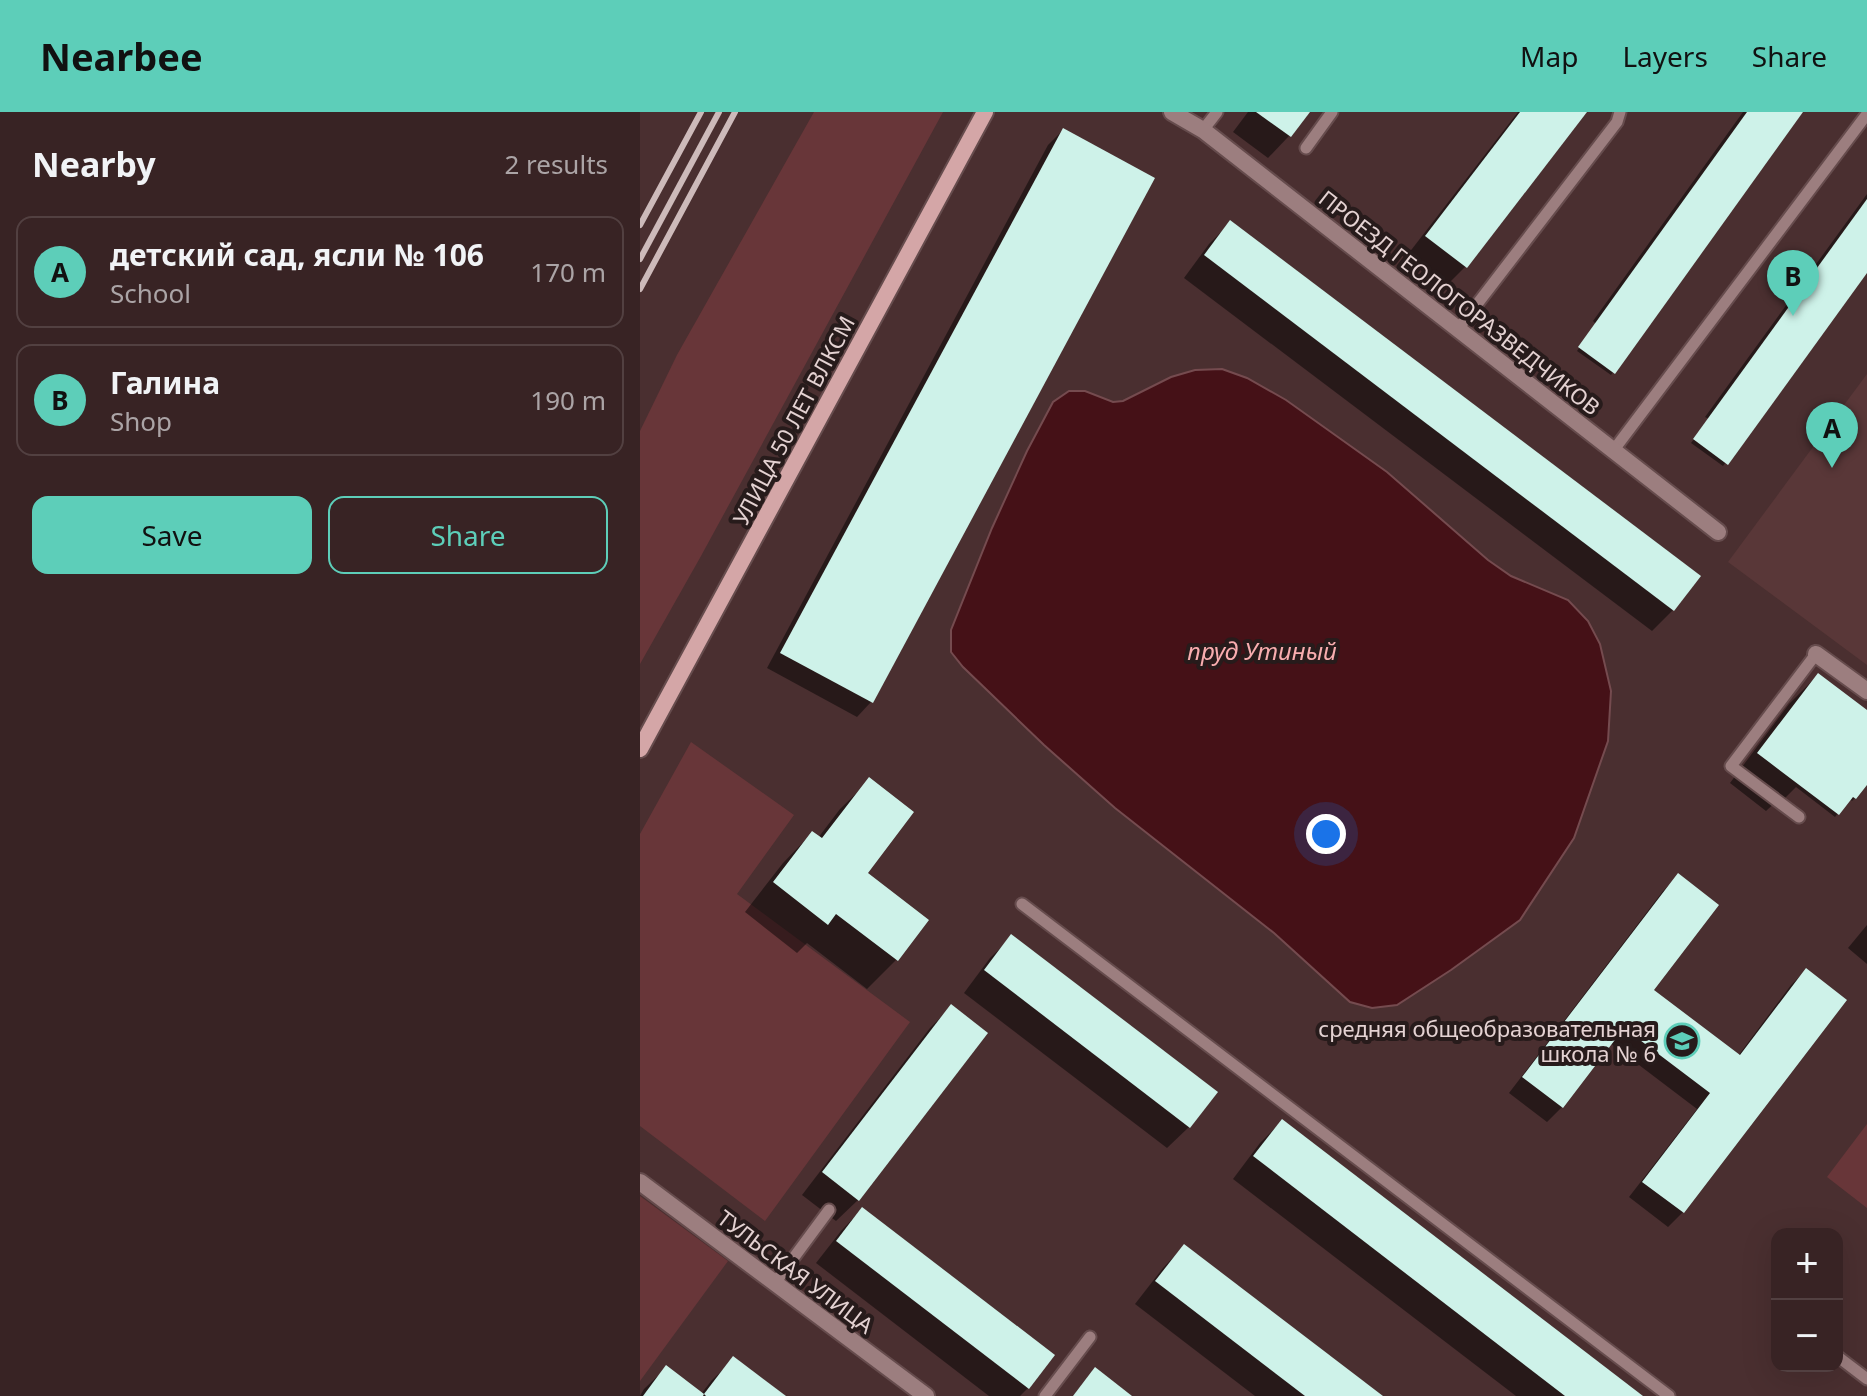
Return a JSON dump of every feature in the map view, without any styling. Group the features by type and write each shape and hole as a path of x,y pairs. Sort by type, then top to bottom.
{"street":[{"name":"УЛИЦА 50 ЛЕТ ВЛКСМ","path":"640,749 985,112"},
{"name":"ПРОЕЗД ГЕОЛОГОРАЗВЕДЧИКОВ","path":"1172,112 1203,130 1718,532"},
{"path":"1816,654 1867,691"},
{"name":"ТУЛЬСКАЯ УЛИЦА","path":"640,1182 926,1396"}],"lane":[{"path":"1203,130 1217,112"},
{"path":"1306,148 1332,112"},
{"path":"1458,329 1617,122 1620,112"},
{"path":"1613,451 1867,114"},
{"path":"1799,817 1731,766 1816,654"},
{"path":"1022,904 1669,1396"},
{"path":"775,1283 829,1210"},
{"path":"1045,1396 1090,1337"},
{"path":"1843,1361 1867,1379"}],"shaded area":[{"path":"814,112 943,112 640,664 640,431 677,355"},
{"path":"1867,374 1867,665 1728,562"},
{"path":"691,742 794,815 737,894 910,1022 765,1221 640,1126 640,834"},
{"path":"1867,1124 1867,1208 1827,1177"},
{"path":"640,1196 728,1261 640,1381"}],"water":[{"name":"пруд Утиный","path":"1222,369 1247,378 1286,400 1387,472 1488,560 1511,576 1568,600 1588,621 1600,644 1611,691 1608,741 1574,838 1520,920 1397,1005 1372,1008 1350,1002 1274,933 1115,808 1044,745 951,652 951,630 992,528 1053,402 1069,391 1085,391 1113,402 1123,401 1171,377 1195,370"}],"building":[{"path":"1256,112 1310,112 1291,137"},
{"path":"1520,112 1587,112 1467,268 1425,236"},
{"path":"1747,112 1803,112 1615,374 1578,347"},
{"path":"1063,128 1155,178 873,703 780,653"},
{"path":"1867,199 1867,273 1728,465 1693,439"},
{"path":"1230,220 1701,576 1674,611 1204,255"},
{"path":"1818,673 1867,710 1867,785 1839,815 1757,753"},
{"path":"869,777 914,812 868,873 929,920 898,961 836,914 828,925 773,882 812,831 822,838"},
{"name":"средняя общеобразовательная школа № 6","path":"1678,873 1719,905 1654,990 1740,1055 1806,968 1847,1000 1684,1213 1642,1182 1710,1093 1624,1028 1563,1108 1522,1077"},
{"path":"1011,934 1218,1092 1190,1128 984,970"},
{"path":"951,1004 988,1033 859,1201 822,1172"},
{"path":"1282,1119 1643,1396 1565,1396 1253,1156"},
{"path":"862,1207 1055,1355 1029,1389 836,1241"},
{"path":"1184,1244 1383,1396 1305,1396 1155,1281"},
{"path":"733,1356 786,1396 706,1396 704,1394"},
{"path":"666,1365 704,1394 703,1396 643,1396"},
{"path":"1095,1367 1132,1396 1073,1396"}],"railway":[{"path":"640,225 701,112"},
{"path":"640,259 719,112"},
{"path":"640,289 735,112"}],"place":[{"name":"Галина","path":"1793,316"},
{"name":"детский сад, ясли № 106","path":"1832,468"},
{"name":"средняя общеобразовательная школа № 6","path":"1682,1041"}]}
